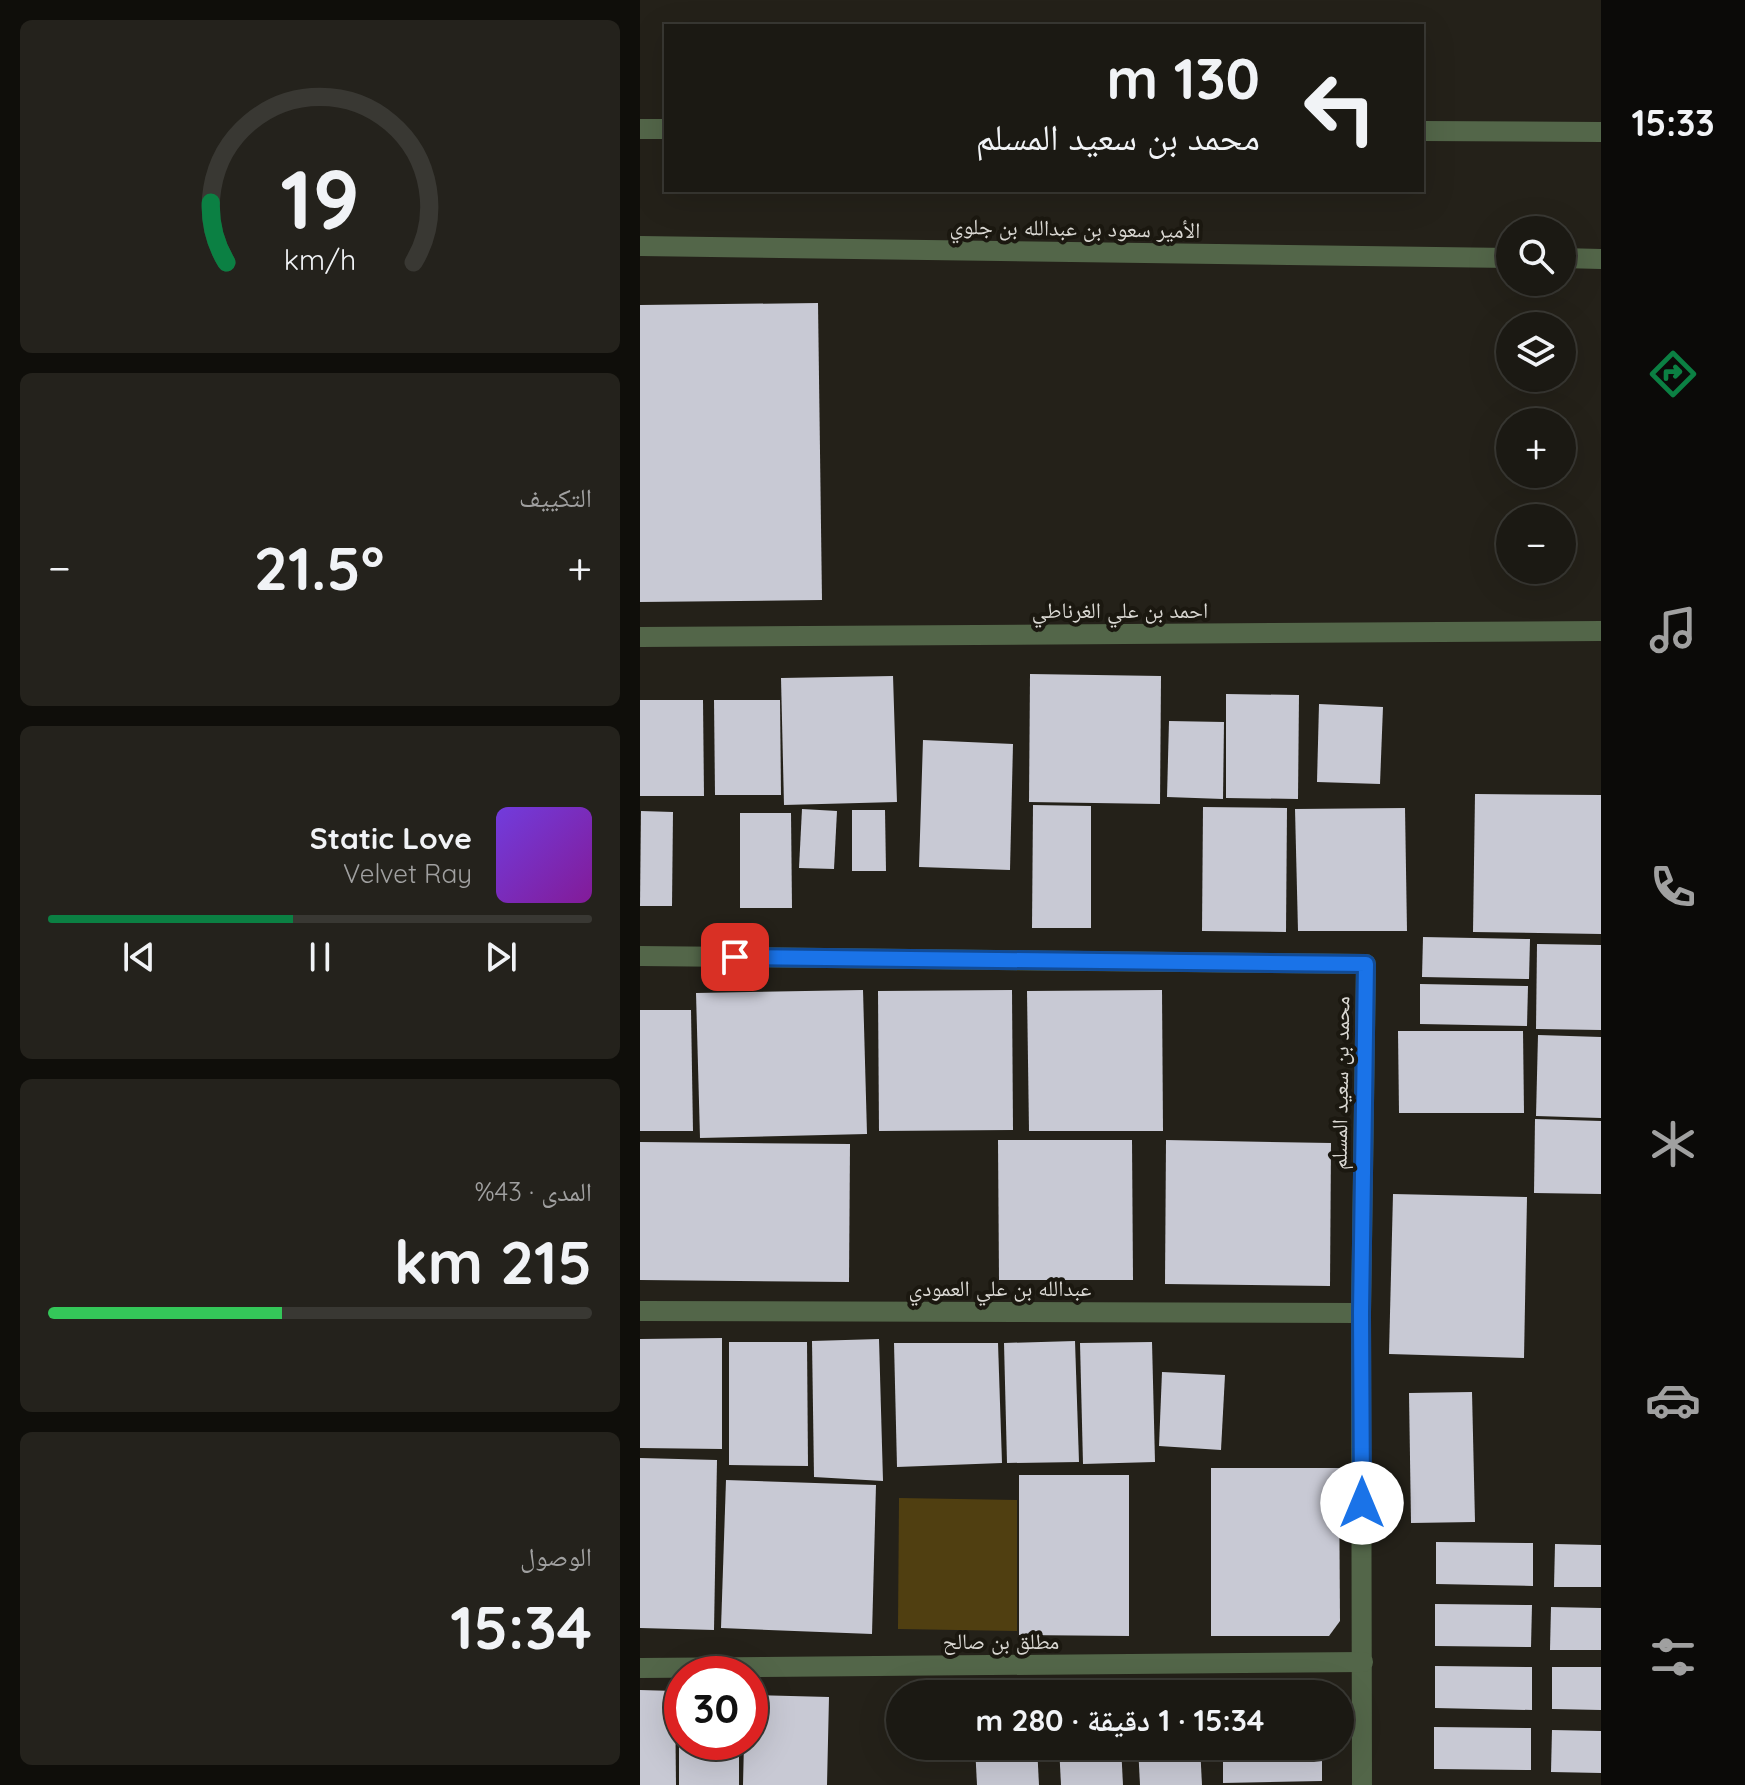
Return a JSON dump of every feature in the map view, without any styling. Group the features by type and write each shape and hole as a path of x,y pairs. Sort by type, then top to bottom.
{"street":[{"path":"640,129 664,129"},
{"path":"1424,131 1601,132"},
{"name":"الأمير سعود بن عبدالله بن جلوي","path":"640,246 1496,258"},
{"path":"1576,258 1601,259"},
{"name":"احمد بن علي الغرناطي","path":"640,637 1601,631"},
{"name":"محمد بن سعيد المسلم","path":"640,956 1366,964 1361,1313 1362,1785"},
{"name":"عبدالله بن علي العمودي","path":"640,1311 1361,1313"},
{"name":"مطلق بن صالح","path":"640,1668 1363,1662"}],"shaded area":[{"path":"899,1498 1017,1500 1017,1631 898,1629"}],"building":[{"path":"818,303 822,600 640,602 640,305"},
{"path":"1030,674 1161,676 1160,804 1029,802"},
{"path":"893,676 897,802 784,805 781,678"},
{"path":"1226,694 1299,695 1298,799 1226,798"},
{"path":"640,700 703,700 704,796 640,796"},
{"path":"714,700 780,700 781,795 715,795"},
{"path":"1319,704 1383,707 1380,784 1317,782"},
{"path":"1169,721 1224,722 1223,799 1167,797"},
{"path":"923,740 1013,744 1010,870 919,867"},
{"path":"1475,794 1601,795 1601,934 1473,932"},
{"path":"1033,805 1091,806 1091,928 1032,928"},
{"path":"1203,807 1287,808 1286,932 1202,931"},
{"path":"1405,808 1407,931 1298,931 1295,809"},
{"path":"802,809 837,811 834,869 799,868"},
{"path":"852,810 885,810 886,871 852,871"},
{"path":"641,811 673,812 672,906 640,906"},
{"path":"740,813 791,813 792,908 740,908"},
{"path":"1423,937 1530,939 1529,979 1422,977"},
{"path":"1537,944 1601,945 1601,1030 1536,1029"},
{"path":"1420,984 1528,986 1527,1026 1420,1024"},
{"path":"863,990 867,1134 700,1138 696,993"},
{"path":"1012,990 1013,1130 879,1131 878,991"},
{"path":"1162,990 1163,1131 1029,1131 1027,991"},
{"path":"640,1010 691,1010 693,1131 640,1131"},
{"path":"1398,1031 1523,1031 1524,1113 1399,1113"},
{"path":"1538,1035 1601,1037 1601,1118 1536,1116"},
{"path":"1535,1119 1601,1121 1601,1194 1534,1193"},
{"path":"998,1140 1132,1140 1133,1280 999,1280"},
{"path":"1166,1140 1331,1143 1330,1286 1165,1284"},
{"path":"640,1142 850,1144 849,1282 640,1280"},
{"path":"1393,1194 1527,1197 1524,1358 1389,1354"},
{"path":"722,1338 722,1449 640,1448 640,1339"},
{"path":"879,1339 883,1481 814,1477 812,1341"},
{"path":"1075,1341 1079,1462 1007,1463 1004,1343"},
{"path":"729,1342 807,1342 808,1466 729,1465"},
{"path":"1152,1342 1155,1462 1083,1464 1080,1343"},
{"path":"894,1343 998,1343 1002,1463 897,1467"},
{"path":"1162,1372 1225,1375 1221,1450 1159,1446"},
{"path":"1472,1392 1475,1522 1411,1523 1409,1393"},
{"path":"640,1458 717,1460 714,1630 640,1628"},
{"path":"1211,1468 1339,1468 1340,1621 1329,1636 1211,1636"},
{"path":"1019,1475 1129,1475 1129,1636 1019,1635"},
{"path":"726,1480 876,1485 872,1634 721,1628"},
{"path":"1436,1542 1533,1543 1533,1586 1436,1584"},
{"path":"1555,1544 1601,1545 1601,1587 1554,1587"},
{"path":"1435,1604 1532,1605 1531,1647 1435,1646"},
{"path":"1551,1607 1601,1608 1601,1650 1550,1650"},
{"path":"1435,1666 1532,1667 1532,1710 1435,1708"},
{"path":"1552,1667 1601,1667 1601,1710 1552,1709"},
{"path":"640,1690 664,1691 664,1760 676,1760 676,1785 640,1785"},
{"path":"768,1695 829,1697 827,1785 743,1785 744,1760 768,1760"},
{"path":"1434,1727 1531,1728 1531,1770 1434,1769"},
{"path":"1552,1730 1601,1731 1601,1773 1551,1772"},
{"path":"679,1760 739,1760 739,1785 679,1785"},
{"path":"976,1760 1038,1760 1039,1785 977,1785"},
{"path":"1060,1760 1122,1760 1123,1785 1061,1785"},
{"path":"1139,1760 1201,1760 1202,1785 1140,1785"},
{"path":"1223,1760 1322,1760 1322,1781 1223,1783"}],"route":[{"path":"735,957 1366,964 1361,1313 1362,1503"}]}
